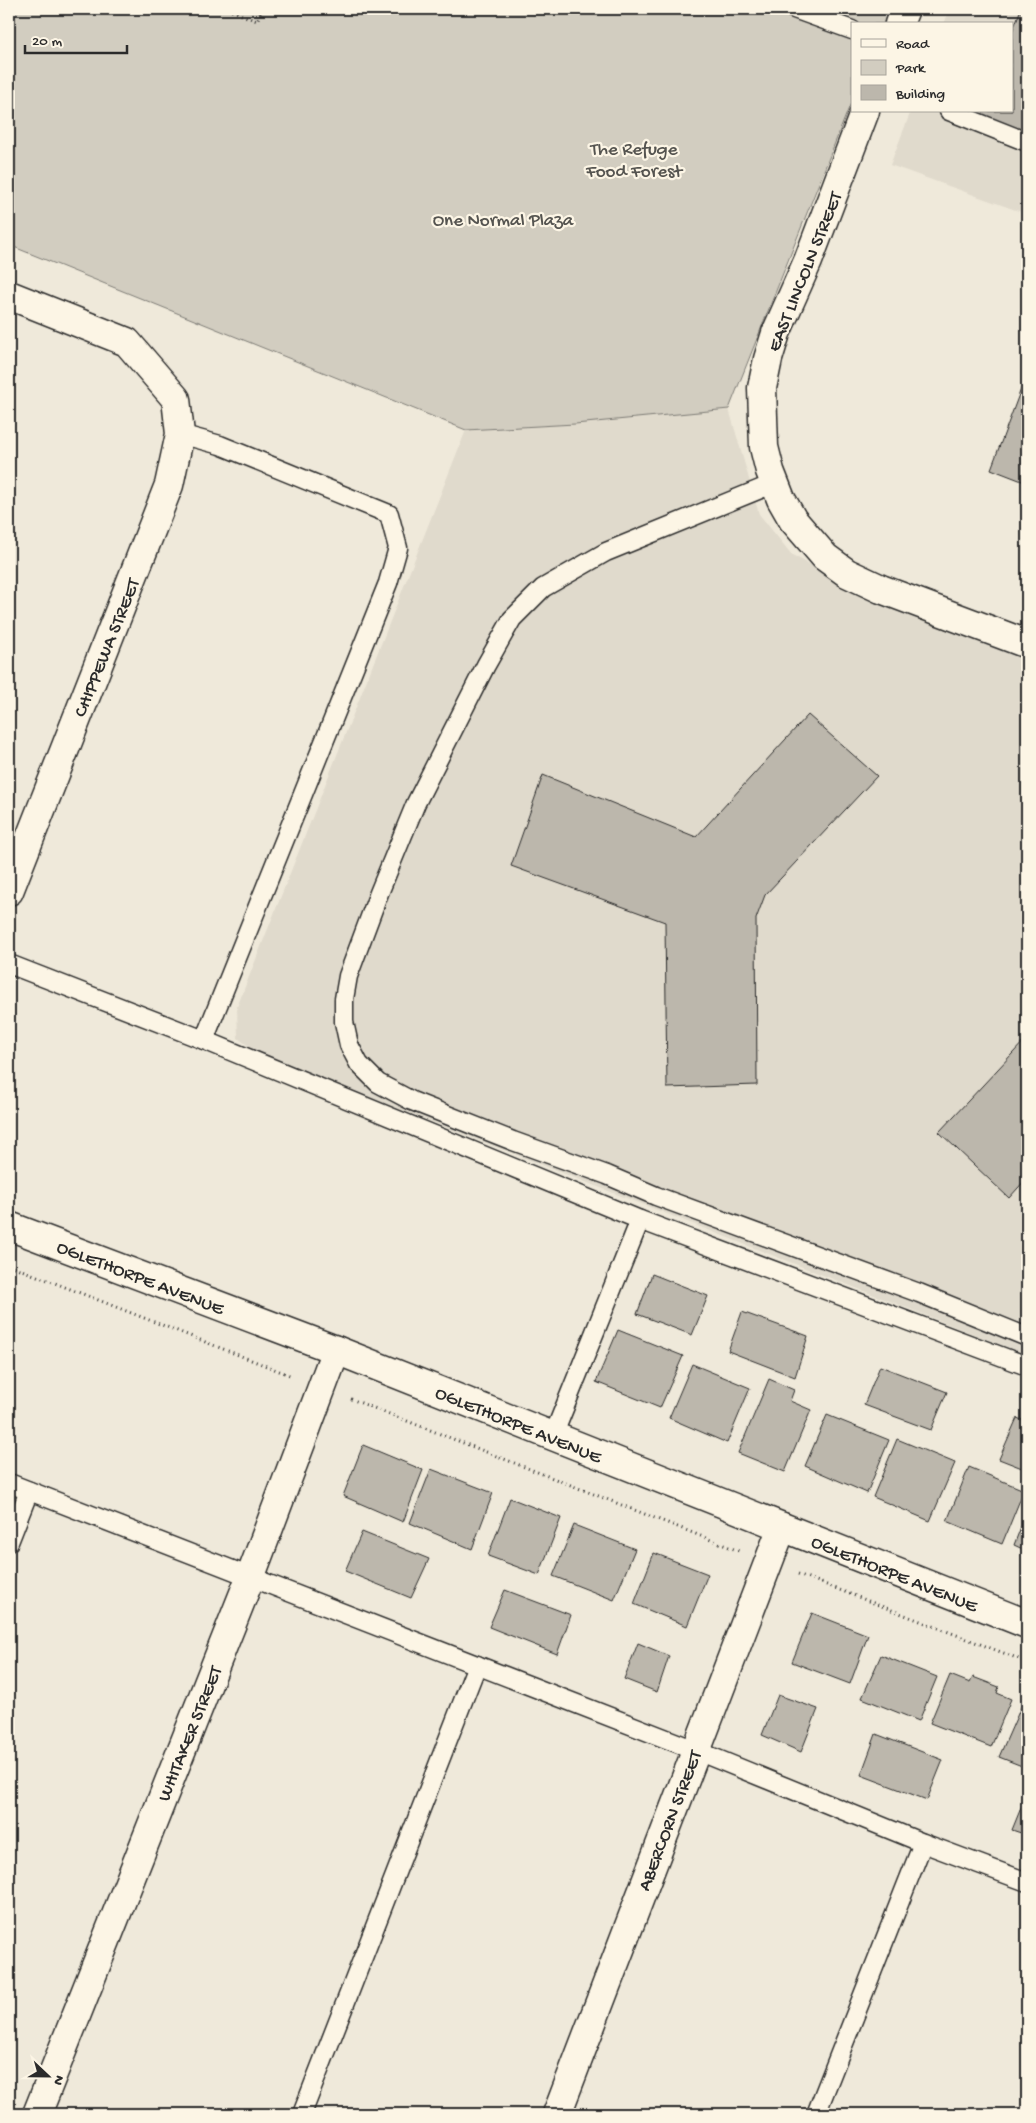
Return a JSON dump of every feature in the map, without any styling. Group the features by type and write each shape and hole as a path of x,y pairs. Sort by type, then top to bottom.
{"street":[{"path":"900,22 905,9"},
{"name":"EAST LINCOLN STREET","path":"865,112 808,261 776,333 768,359 762,388 764,447 781,499 793,520 825,557 847,574 881,589 1027,644"},
{"name":"CHIPPEWA STREET","path":"9,295 127,342 176,399 180,434 169,485 9,891"},
{"name":"OGLETHORPE AVENUE","path":"9,1226 336,1350 1027,1624"},
{"name":"WHITAKER STREET","path":"36,2114 250,1578 336,1350"},
{"name":"ABERCORN STREET","path":"557,2114 782,1527"}],"lane":[{"path":"794,9 851,30"},
{"path":"952,112 1027,142"},
{"path":"180,434 220,445 389,514 398,548 388,583 204,1040"},
{"path":"775,483 606,552 543,588 512,619 486,664 416,803 379,893 348,976 344,999 344,1022 349,1045 359,1064 378,1083 412,1101 513,1141 607,1175 656,1196 919,1293 1027,1337"},
{"path":"9,964 204,1040 640,1220 1027,1366"},
{"path":"553,1436 640,1220"},
{"path":"9,1483 695,1750 922,1843 1027,1882"},
{"path":"9,1542 29,1491"},
{"path":"302,2114 477,1665"},
{"path":"816,2114 922,1843"}],"path":[{"path":"226,9 257,22 262,9"},
{"name":"OGLETHORPE AVENUE","path":"9,1265 295,1377"},
{"name":"OGLETHORPE AVENUE","path":"360,1403 742,1552"},
{"name":"OGLETHORPE AVENUE","path":"806,1577 1027,1662"}],"shaded area":[{"path":"950,9 1027,9 1027,214 890,165 911,112 1014,112 1014,22 945,22"},
{"path":"729,409 759,514 792,555 844,582 1027,661 1027,1355 259,1054 238,1038 237,1007 466,430 564,424"}],"green space":[{"name":"One Normal Plaza","path":"9,9 889,9 884,22 851,22 851,103 729,409 575,424 466,430 9,245"}],"building":[{"path":"1021,9 1027,9 1027,132 979,113 1014,112 1014,27"},
{"path":"1027,373 1027,483 991,469"},
{"path":"808,715 877,776 765,895 756,919 757,1085 667,1088 665,922 511,866 543,775 696,837"},
{"path":"1027,1038 1027,1178 1009,1198 939,1132"},
{"path":"652,1274 708,1296 692,1335 637,1314"},
{"path":"742,1312 808,1336 795,1377 728,1351"},
{"path":"618,1330 683,1356 660,1408 596,1382"},
{"path":"692,1364 750,1388 727,1443 669,1418"},
{"path":"880,1366 947,1392 931,1430 864,1405"},
{"path":"769,1379 794,1390 790,1401 811,1410 785,1472 738,1453"},
{"path":"827,1415 889,1440 867,1493 805,1466"},
{"path":"1017,1418 1027,1422 1027,1470 999,1459"},
{"path":"897,1439 955,1463 930,1521 873,1497"},
{"path":"363,1445 423,1470 403,1522 343,1496"},
{"path":"969,1467 1024,1490 1002,1544 947,1521"},
{"path":"431,1469 493,1493 472,1549 410,1523"},
{"path":"510,1498 561,1518 539,1575 488,1556"},
{"path":"1027,1511 1027,1551 1014,1545"},
{"path":"574,1525 635,1549 614,1600 553,1576"},
{"path":"362,1532 429,1559 411,1598 345,1571"},
{"path":"654,1553 708,1574 687,1626 634,1604"},
{"path":"505,1590 571,1615 557,1654 489,1627"},
{"path":"812,1613 868,1635 850,1684 792,1662"},
{"path":"638,1643 669,1656 657,1692 624,1679"},
{"path":"881,1655 937,1677 919,1721 862,1698"},
{"path":"950,1675 970,1683 973,1677 999,1687 997,1693 1011,1699 991,1747 930,1723"},
{"path":"778,1695 818,1709 801,1752 762,1735"},
{"path":"1024,1700 1027,1702 1027,1768 999,1757"},
{"path":"876,1734 943,1760 927,1800 861,1775"},
{"path":"1027,1793 1027,1835 1012,1830"}],"park label":[{"name":"The Refuge Food Forest","path":"634,158"}]}
